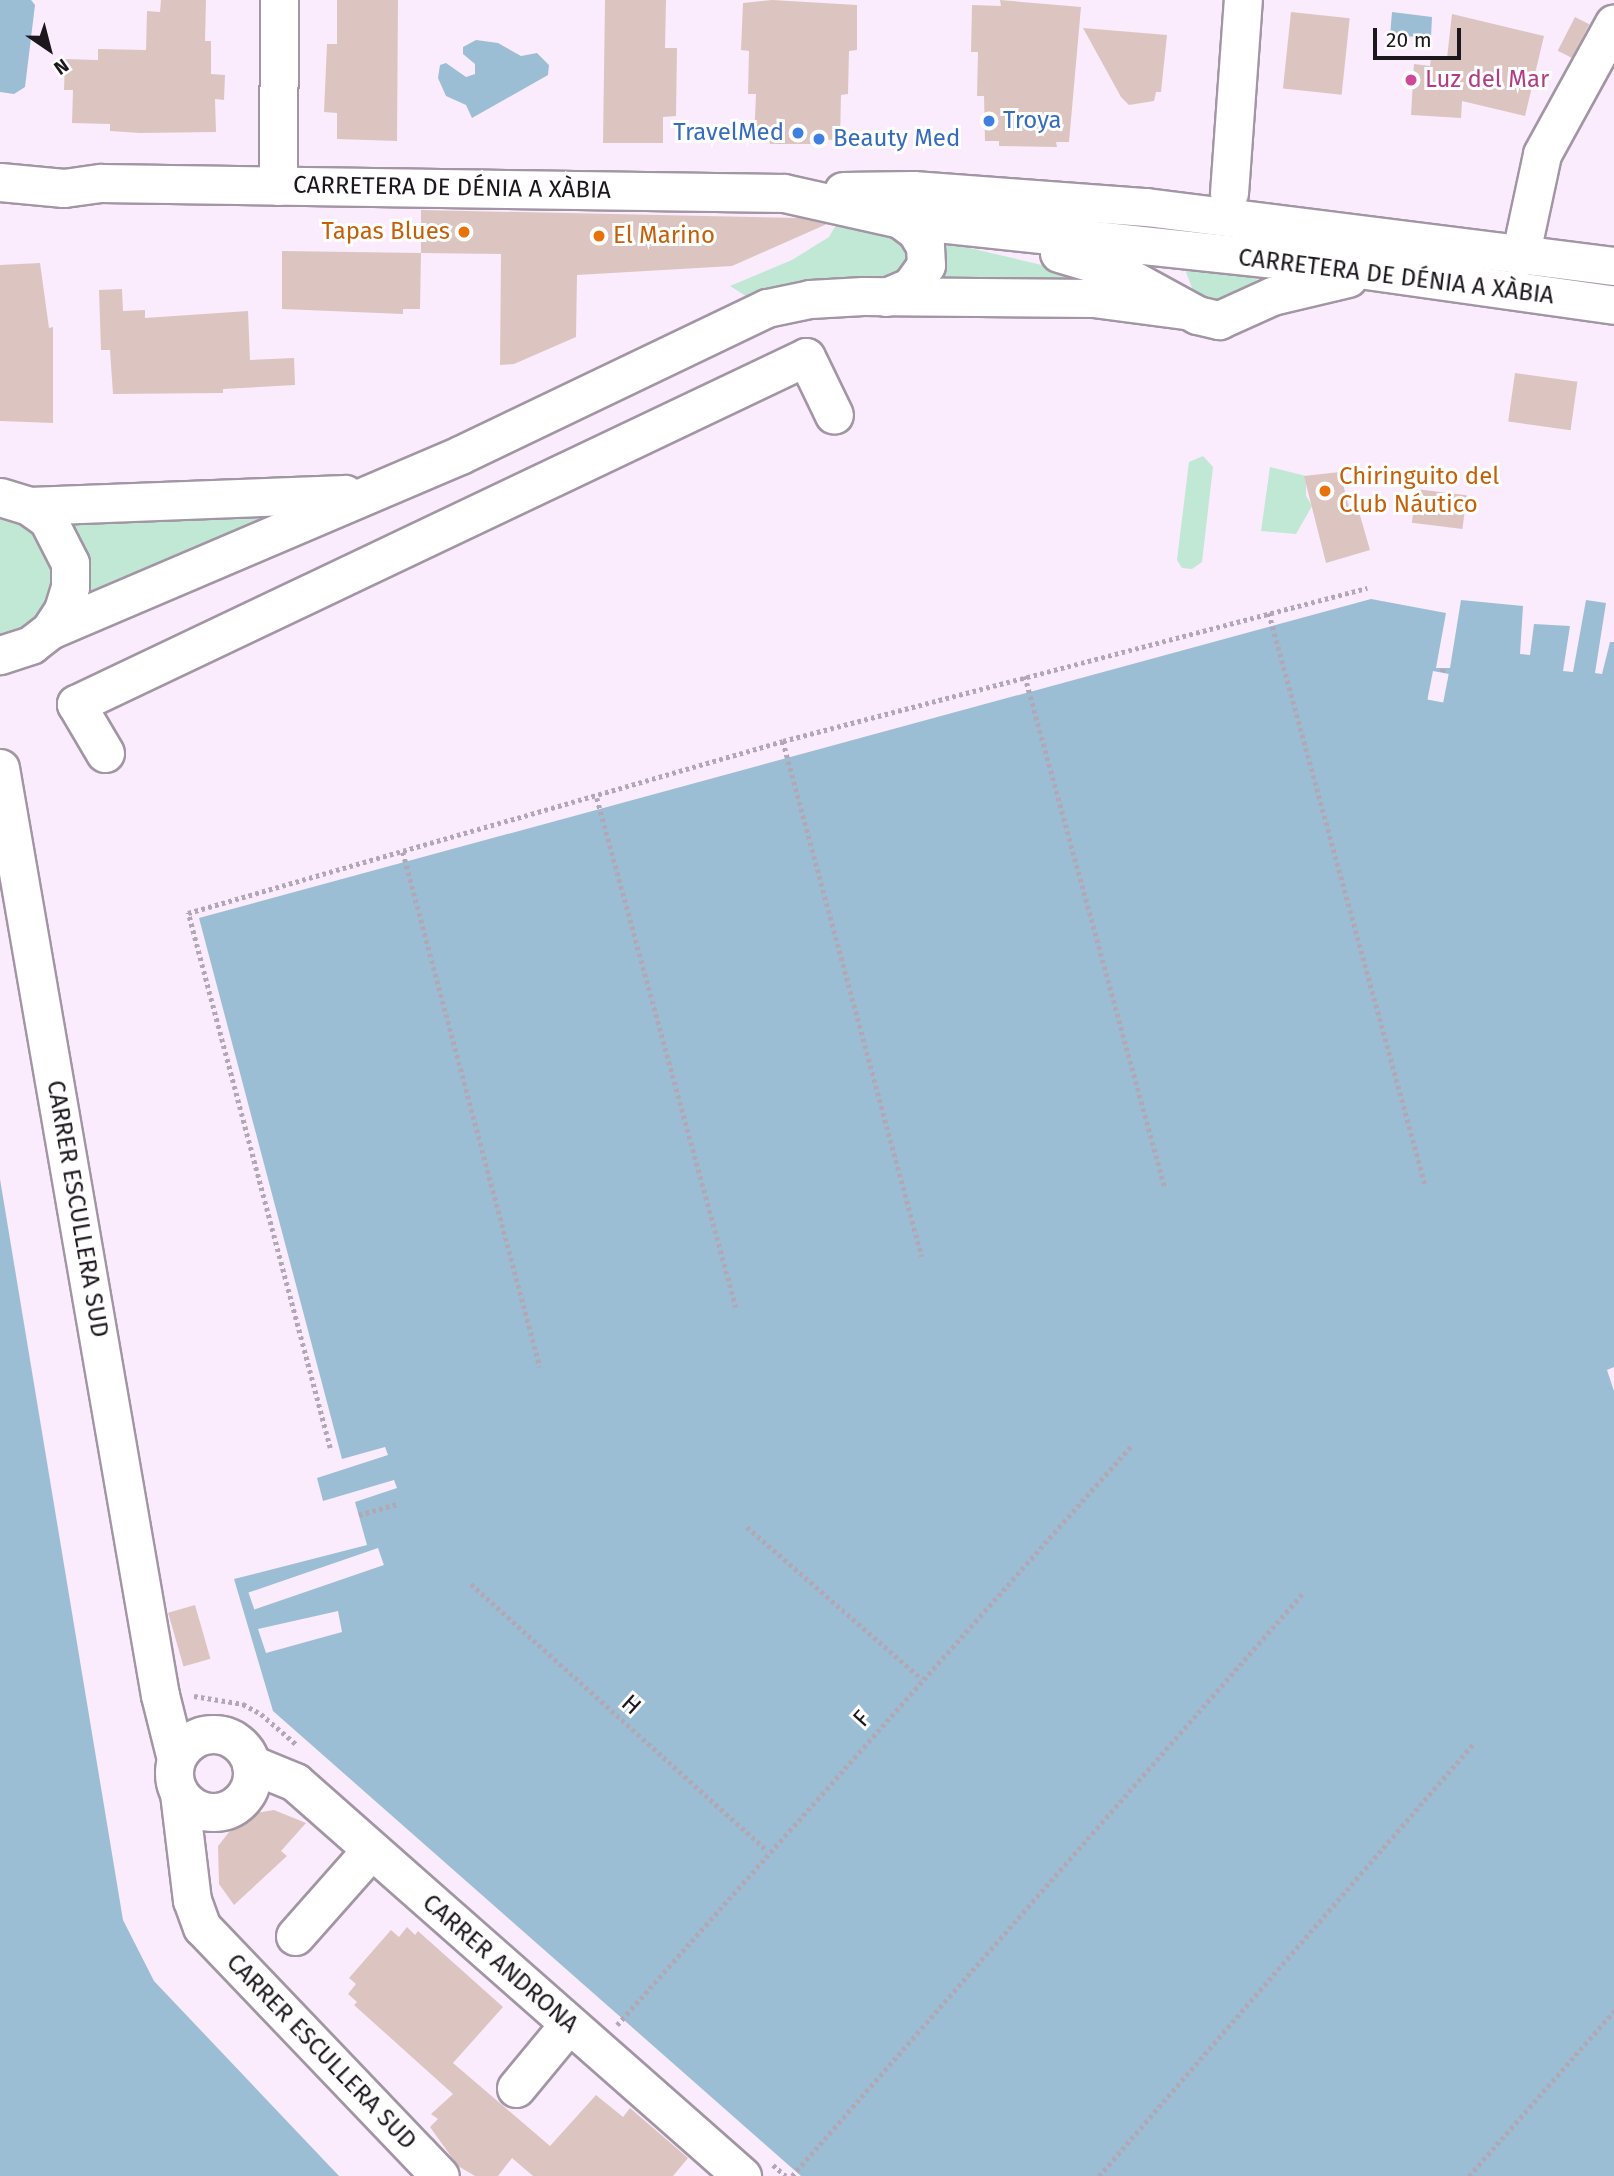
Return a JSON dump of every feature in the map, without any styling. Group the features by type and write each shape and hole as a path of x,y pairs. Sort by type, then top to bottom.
{"street":[{"path":"278,186 279,0"},
{"path":"1243,0 1227,208 1267,259 1265,288 1256,302"},
{"path":"1520,257 1542,154 1614,23"},
{"name":"CARRETERA DE DÉNIA A XÀBIA","path":"0,158 65,170 101,183"},
{"name":"CARRETERA DE DÉNIA A XÀBIA","path":"0,182 64,188 101,183 803,195 913,190 1227,208 1491,248 1520,257 1550,256 1614,266"},
{"name":"CARRETERA DE DÉNIA A XÀBIA","path":"803,195 900,219 1267,259 1614,306"},
{"path":"1093,298 1139,281 1227,208"},
{"path":"900,219 1084,259 1139,281 1186,310"},
{"path":"886,297 910,287 926,265 925,246 916,231 900,219"},
{"path":"1177,249 1170,277 1186,310"},
{"path":"3,662 50,630 460,455 767,308 810,299 1093,298 1186,310 1219,320 1256,302 1326,281 1384,275"},
{"path":"105,753 76,704 806,357 834,415"},
{"path":"14,502 367,493"},
{"path":"14,502 48,520 62,540 70,563 70,587 63,610 50,630"},
{"name":"CARRER ESCULLERA SUD","path":"0,768 156,1651 160,1695 178,1776 192,1900 202,1927 440,2176"},
{"name":"CARRER ESCULLERA SUD","path":"156,1651 182,1709 209,1734"},
{"path":"209,1734 231,1738 251,1764 252,1776 242,1799 221,1811 197,1809 178,1776 189,1742 209,1734"},
{"name":"CARRER ANDRONA","path":"251,1764 295,1782 742,2176"},
{"path":"202,1927 198,1868 221,1811"},
{"path":"295,1936 371,1850"},
{"path":"516,2088 569,2024"}],"path":[{"path":"330,1448 188,914 597,798 783,741 1367,588"},
{"path":"1269,613 1425,1184"},
{"path":"1025,676 1165,1188"},
{"path":"783,741 922,1257"},
{"path":"597,798 736,1307"},
{"path":"403,852 541,1367"},
{"name":"F","path":"622,2020 768,1851 1132,1445"},
{"path":"359,1515 397,1504"},
{"path":"747,1527 922,1679"},
{"name":"H","path":"471,1584 768,1851"},
{"path":"792,2176 1303,1593"},
{"path":"1099,2176 1474,1743"},
{"path":"1469,2176 1614,2011"}],"green space":[{"path":"839,220 910,235 918,250 900,281 749,298 730,286 792,260 829,237"},
{"path":"944,242 1106,280 939,282 947,263"},
{"path":"1189,264 1257,274 1256,289 1227,308 1195,296 1186,272"},
{"path":"1203,456 1213,467 1202,562 1192,569 1182,568 1177,560 1189,462"},
{"path":"1270,467 1306,476 1306,496 1312,506 1296,534 1261,531"},
{"path":"282,511 84,597 87,559 67,518"},
{"path":"0,515 29,525 44,539 56,577 43,613 29,626 0,635"}],"water":[{"path":"0,0 31,0 35,5 25,87 14,94 0,92"},
{"path":"1392,12 1432,17 1431,37 1390,36"},
{"path":"476,40 498,43 521,56 537,53 549,65 548,75 472,118 466,105 446,96 438,78 440,65 446,63 466,77 475,74 475,64 463,54 463,47"},
{"path":"1371,599 1446,613 1436,668 1450,668 1461,600 1523,606 1520,654 1530,655 1534,624 1570,626 1563,671 1573,672 1586,600 1606,603 1595,673 1602,674 1610,642 1614,642 1614,1367 1607,1370 1614,1391 1614,2176 801,2176 273,1711 234,1579 367,1545 355,1502 397,1488 394,1480 323,1501 317,1478 388,1455 385,1447 342,1459 199,918"},
{"path":"0,1179 123,1920 154,1981 339,2176 0,2176"}],"pier":[{"path":"1433,671 1449,674 1443,703 1427,699"},
{"path":"378,1548 384,1565 254,1610 248,1593"},
{"path":"338,1611 342,1632 266,1653 258,1629"}],"building":[{"path":"161,0 206,0 205,41 211,41 211,74 225,75 224,100 215,99 216,132 140,133 110,131 110,124 72,123 73,90 64,90 65,59 98,60 98,49 146,50 147,11 160,12"},
{"path":"337,0 398,0 397,141 337,139 337,113 324,112 327,44 337,44"},
{"path":"605,0 666,0 665,48 677,48 676,116 663,117 663,143 603,143"},
{"path":"772,0 857,5 857,50 849,51 848,94 841,95 840,139 828,140 827,144 770,144 769,139 754,139 756,94 748,94 749,51 741,50 743,3"},
{"path":"1000,0 1081,7 1069,142 1056,142 1057,147 999,146 999,141 985,141 984,96 977,96 978,52 971,52 972,5 1001,6"},
{"path":"1291,12 1350,18 1342,95 1283,89"},
{"path":"1452,14 1544,36 1525,116 1462,101 1461,118 1411,115 1414,64 1430,66 1431,57 1447,58"},
{"path":"1575,17 1589,24 1572,58 1558,51"},
{"path":"1083,28 1167,35 1161,92 1156,92 1154,101 1129,105 1121,97"},
{"path":"421,210 800,218 827,224 732,266 577,275 576,337 514,364 500,365 501,254 421,253"},
{"path":"282,251 421,253 420,309 403,309 403,314 282,309"},
{"path":"40,263 49,328 53,327 53,423 0,421 0,265"},
{"path":"122,289 123,311 145,310 145,318 248,311 250,360 294,358 295,385 223,389 223,393 113,394 110,350 101,350 99,290"},
{"path":"1515,373 1577,382 1571,430 1508,422"},
{"path":"1340,472 1349,508 1357,505 1370,550 1326,563 1304,476"},
{"path":"1416,489 1467,495 1462,529 1412,523"},
{"path":"195,1605 210,1659 184,1667 168,1613"},
{"path":"274,1810 306,1823 281,1851 287,1856 234,1905 219,1884 218,1846 237,1822 250,1814"},
{"path":"407,1927 415,1935 418,1931 503,2007 453,2063 550,2146 596,2095 623,2117 630,2108 688,2158 673,2176 533,2176 512,2158 498,2176 475,2176 458,2166 430,2127 438,2119 431,2114 453,2094 354,2005 357,2002 348,1994 356,1984 349,1978 391,1930 399,1937"}],"place":[{"name":"Luz del Mar","path":"1411,80"},
{"name":"Troya","path":"989,121"},
{"name":"TravelMed","path":"798,133"},
{"name":"Beauty Med","path":"819,139"},
{"name":"Tapas Blues","path":"464,232"},
{"name":"El Marino","path":"599,236"},
{"name":"Chiringuito del Club Náutico","path":"1325,491"}]}
